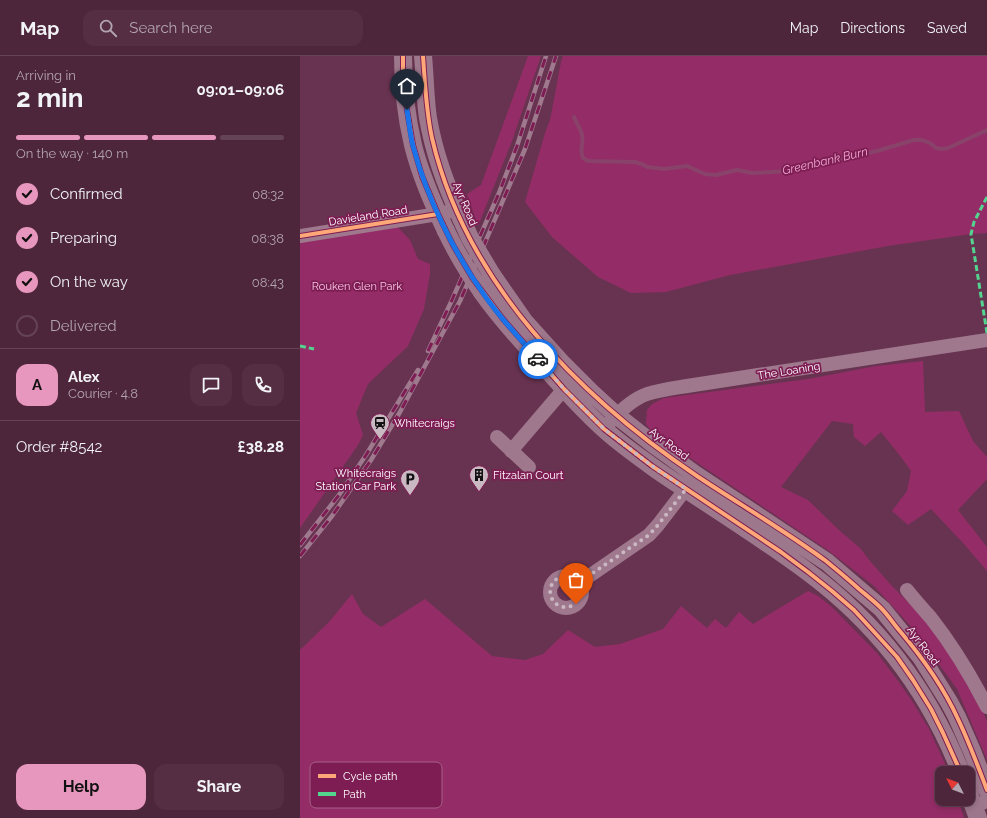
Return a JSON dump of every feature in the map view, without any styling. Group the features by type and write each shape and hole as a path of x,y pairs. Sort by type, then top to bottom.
{"main road":[{"name":"Ayr Road","path":"403,56 403,76 407,110 413,145 422,176 438,214 459,256 482,292 503,319 570,383 616,415 653,444 691,482 808,572 854,610 896,657 917,686 944,733 958,766"},
{"name":"Ayr Road","path":"424,56 428,117 436,154 449,193 470,238 492,275 524,321 560,361 570,383 604,429 652,466 691,482 827,562 882,609 921,657 949,702 972,751 987,790"},
{"path":"403,76 425,75"}],"street":[{"name":"Davieland Road","path":"300,236 438,214 459,214"},
{"name":"The Loaning","path":"604,429 616,415 639,398 648,394 687,386 987,340"},
{"path":"511,451 570,383"},
{"path":"497,438 529,467"},
{"path":"578,583 649,535 691,482"},
{"path":"907,590 948,642 976,685 987,707"}],"green space":[{"path":"528,56 541,56 512,141 478,226 467,194 481,185"},
{"path":"563,56 987,56 987,233 888,246 730,275 666,292 631,293 598,277 552,237 525,202 550,120"},
{"name":"Rouken Glen Park","path":"393,222 410,240 418,259 430,264 430,274 424,309 408,346 368,384 356,413 363,435 358,445 300,528 300,236"},
{"path":"923,361 925,412 959,411 973,441 987,457 987,479 958,510 987,547 987,571 931,509 908,525 892,511 907,491 911,471 881,432 865,446 854,437 853,424 832,421 781,487 808,500 860,548 892,586 921,615 950,654 983,711 987,722 987,760 957,689 915,631 874,586 829,551 654,434 646,424 647,410 652,404 664,398 808,379 876,366"},
{"path":"808,591 818,596 832,607 877,653 914,704 929,729 946,766 935,766 935,806 960,806 964,818 300,818 300,650 328,623 352,594 363,614 381,627 425,599 492,656 525,660 543,654 568,630 595,647 620,644 663,629 681,606 707,628 715,619 726,628 739,612 753,624"}],"waterway":[{"name":"Greenbank Burn","path":"574,117 581,130 582,155 583,158 588,161 635,162 647,167 664,169 687,166 705,174 716,175 737,170 752,173 786,171 877,151 914,140 922,140 930,143 936,148 942,149 948,148 987,130"}],"railway":[{"path":"428,351 499,193 517,146 546,56"},
{"path":"300,556 332,516 371,460 400,412 460,301 525,149 556,56"},
{"path":"300,545 339,495 366,455 418,370"}],"marked path":[{"path":"987,197 974,222 971,234 987,333"},
{"path":"300,346 314,349"}],"cycle path":[{"path":"403,56 403,76 407,110 413,145 422,176 453,245 473,279 503,319 564,389 604,429 652,466 781,552 854,610 897,657 913,680 931,709 958,766"},
{"path":"423,56 428,118 432,138 448,190 471,240 499,287 532,331 570,372 610,410 697,476 826,561 873,600 886,613 924,661 946,695 966,736 987,790"},
{"path":"300,236 438,214"}],"way so far":[{"path":"538,359 564,389 604,429 652,466 686,489 649,535 578,583 575,579 564,576 558,578 554,582 551,586 550,592 554,603 565,608 576,604"}],"place":[{"name":"Whitecraigs","path":"380,440"},
{"name":"Fitzalan Court","path":"479,492"},
{"name":"Whitecraigs Station Car Park","path":"410,496"}],"route":[{"path":"407,110 413,145 422,176 453,245 485,297 538,359"}]}
